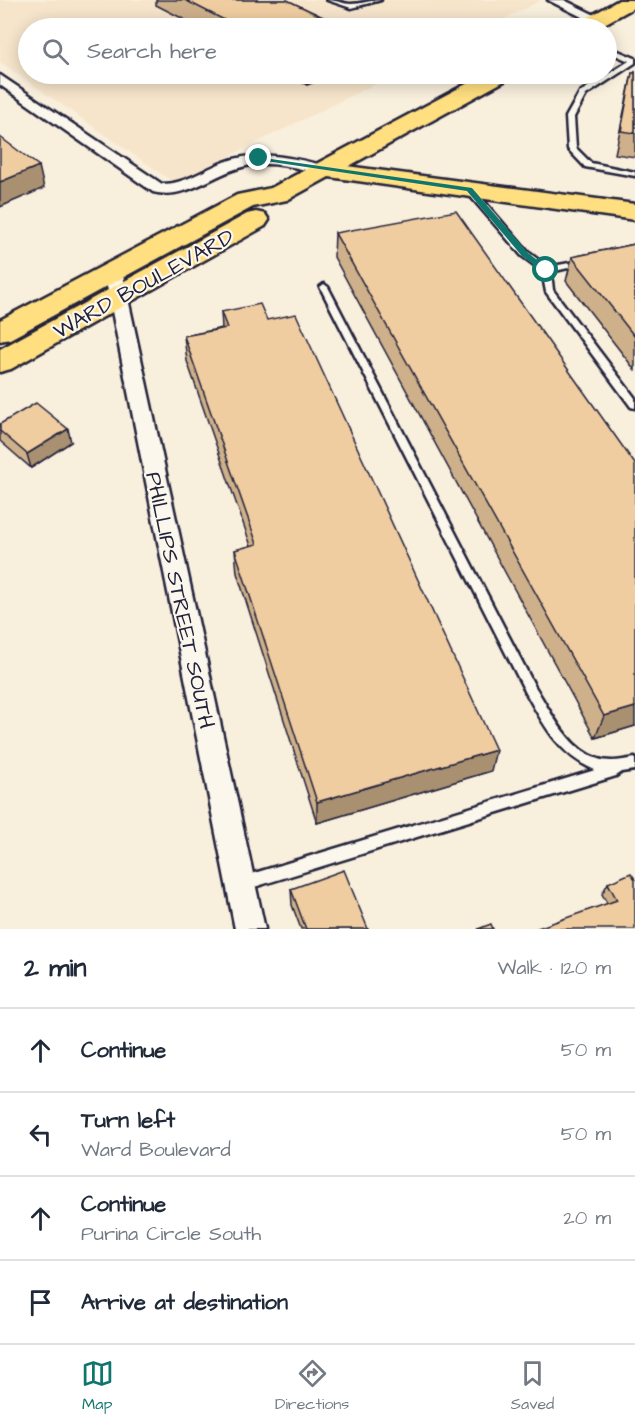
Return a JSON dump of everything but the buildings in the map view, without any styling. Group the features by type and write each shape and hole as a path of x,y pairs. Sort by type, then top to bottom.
{"main road":[{"path":"602,18 634,0"},
{"name":"WARD BOULEVARD","path":"0,332 116,284 267,214 278,195 482,84"},
{"path":"324,170 635,212"},
{"name":"WARD BOULEVARD","path":"0,362 116,284"}],"street":[{"path":"554,0 582,18"},
{"path":"0,79 159,189 188,185 231,165 259,158 271,158 324,170"},
{"name":"PHILLIPS STREET SOUTH","path":"116,284 250,929"}],"lane":[{"path":"330,0 351,6 378,0"},
{"path":"617,53 634,61"},
{"path":"617,72 634,61"},
{"path":"598,84 583,94 570,117 572,149 588,165 635,174"},
{"path":"469,189 525,254 546,270 549,290 635,405"},
{"path":"546,270 591,261"},
{"path":"324,287 530,689 563,743 580,758 616,770"},
{"path":"240,884 635,764"}],"shaded area":[{"path":"0,0 540,1 506,18 18,18 18,74 0,62"},
{"path":"32,84 375,84 175,183"}],"route":[{"path":"259,158 271,158 324,170 469,189 525,254 546,270"}]}
